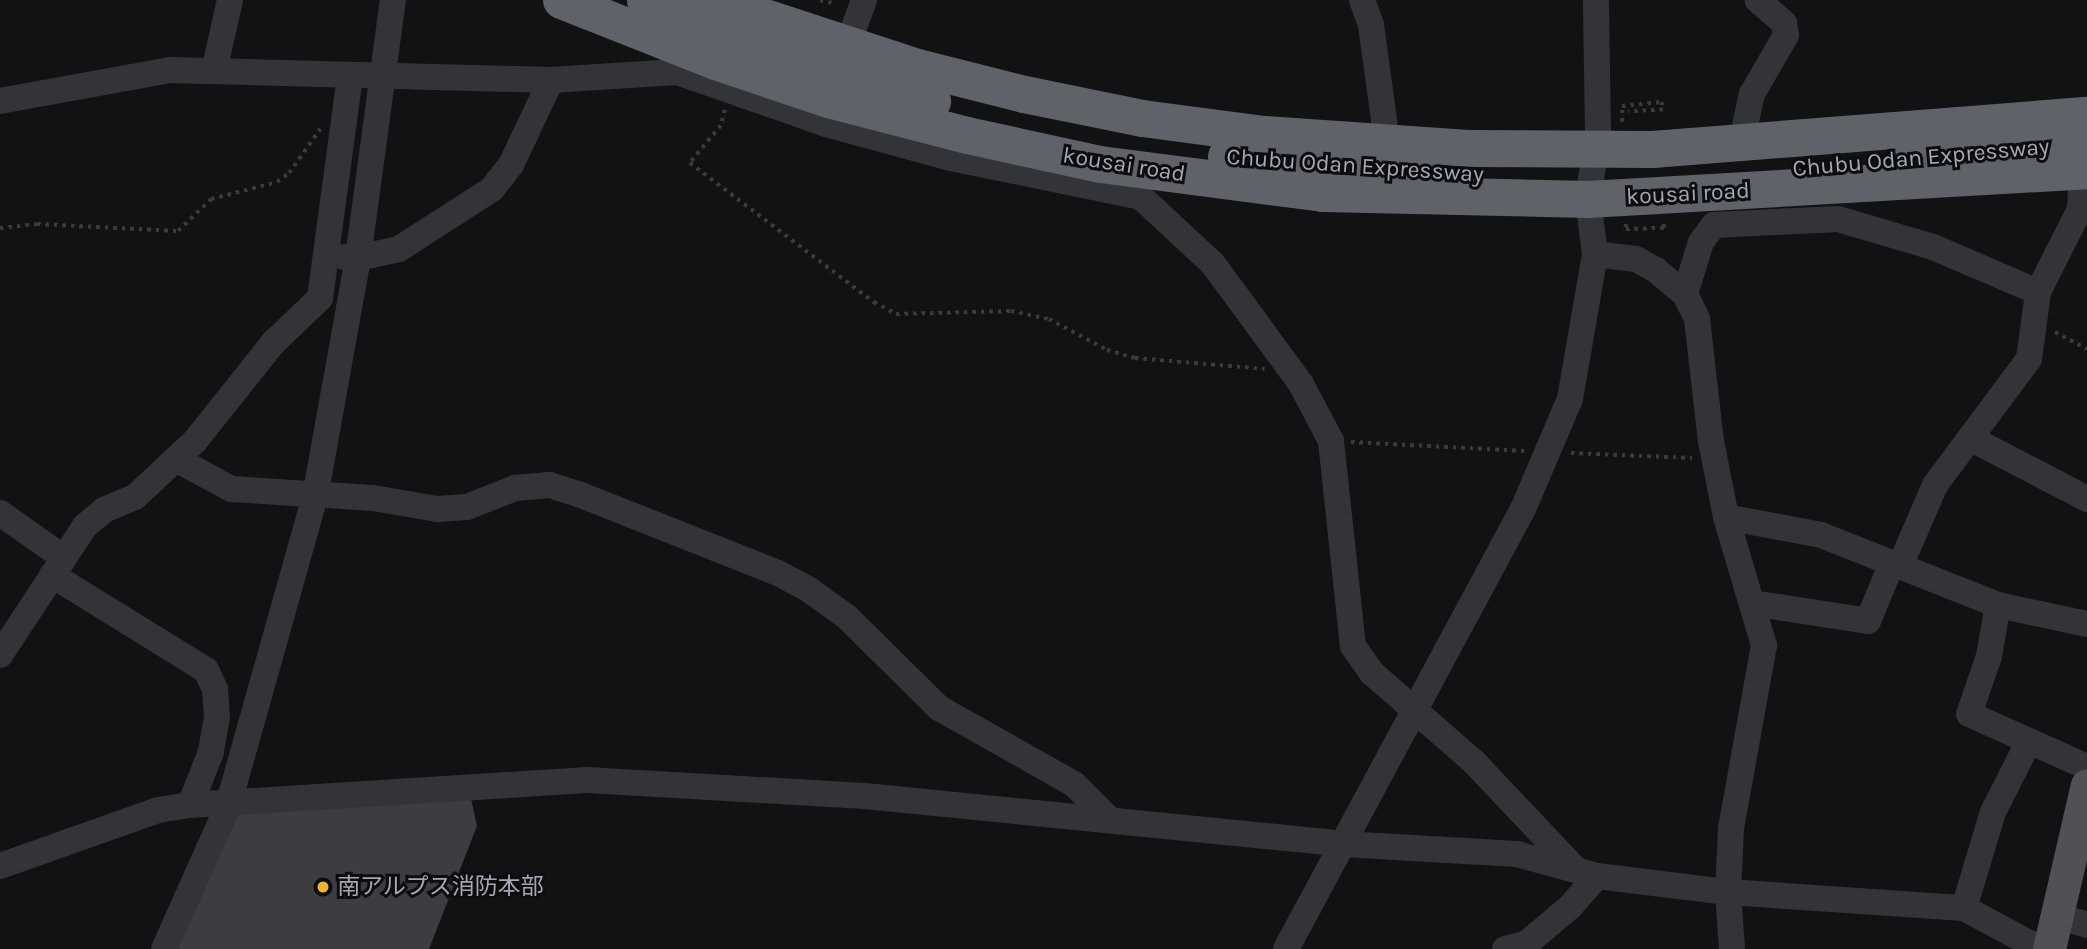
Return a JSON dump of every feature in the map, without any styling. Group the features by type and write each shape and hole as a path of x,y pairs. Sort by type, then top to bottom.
{"highway":[{"name":"kousai road","path":"561,0 715,61 827,112 1100,164 1297,190 1588,199 2085,162"},
{"name":"Chubu Odan Expressway","path":"645,0 706,27 908,95 1096,137 1257,160 1466,176 1654,178 2085,162"},
{"name":"Chubu Odan Expressway","path":"713,0 917,67 1024,94 1142,118 1264,134 1468,148 1652,149 2087,115"},
{"path":"769,0 854,6 1020,75 1199,106 1385,127 1598,133 1745,126 2087,90"}],"main road":[{"path":"2049,949 2087,785"}],"street":[{"path":"214,71 230,0"},
{"path":"164,949 228,806 315,497 358,258 393,0"},
{"path":"1362,0 1371,25 1385,127"},
{"path":"1286,949 1523,509 1566,410 1595,254 1588,199 1598,133 1596,0"},
{"path":"1745,126 1752,94 1786,35 1784,23 1758,0"},
{"path":"827,112 854,6"},
{"path":"0,102 170,70 551,80 677,72 729,90 827,112 951,158 1141,197 1213,264 1294,375 1331,442 1353,646 1372,673 1416,708 1474,762 1586,873"},
{"path":"0,655 85,526 104,510 135,497 176,459 273,343 320,298 350,76"},
{"path":"326,254 358,258 399,249 492,189 511,165 551,80"},
{"path":"1752,603 1868,621 1935,485 2029,359 2038,292 2080,209 2085,162"},
{"path":"1685,294 1701,242 1714,225 1838,219 1933,247 2038,292"},
{"path":"1595,254 1636,259 1656,270 1685,294 1698,319 1711,441 1726,517 1764,645 1731,829 1728,892 1732,949"},
{"path":"1970,438 2087,499"},
{"path":"176,459 231,489 315,497 373,498 437,509 467,507 515,488 550,485 778,573 847,617 939,708 1074,784 1107,817"},
{"path":"0,513 58,567 206,670 215,689 217,717 211,752 190,805"},
{"path":"1726,517 1821,535 1998,605 2087,624"},
{"path":"1998,605 1989,656 1969,714 2028,743 2087,767"},
{"path":"1964,908 1993,812 2028,743"},
{"path":"0,866 158,810 190,805 228,806 587,779 865,796 1107,817 1343,844 1517,855 1586,873 1728,892 1964,908 2040,949"},
{"path":"1505,949 1527,943 1570,906 1586,873"},
{"path":"2056,916 2087,925"}],"path":[{"path":"820,0 854,6"},
{"path":"729,90 721,127 690,163 896,314 1011,311 1049,319 1108,350 1135,358 1247,366 1294,375"},
{"path":"1622,106 1662,102 1662,110 1628,112"},
{"path":"0,228 37,224 178,231 211,198 277,182 289,173 326,119"},
{"path":"1626,229 1664,228 1664,219 1650,219"},
{"path":"2034,321 2087,349"}],"building":[{"name":"南アルプス消防本部","path":"469,790 477,826 429,949 166,949 228,806"}],"place":[{"name":"南アルプス消防本部","path":"323,887"}]}
